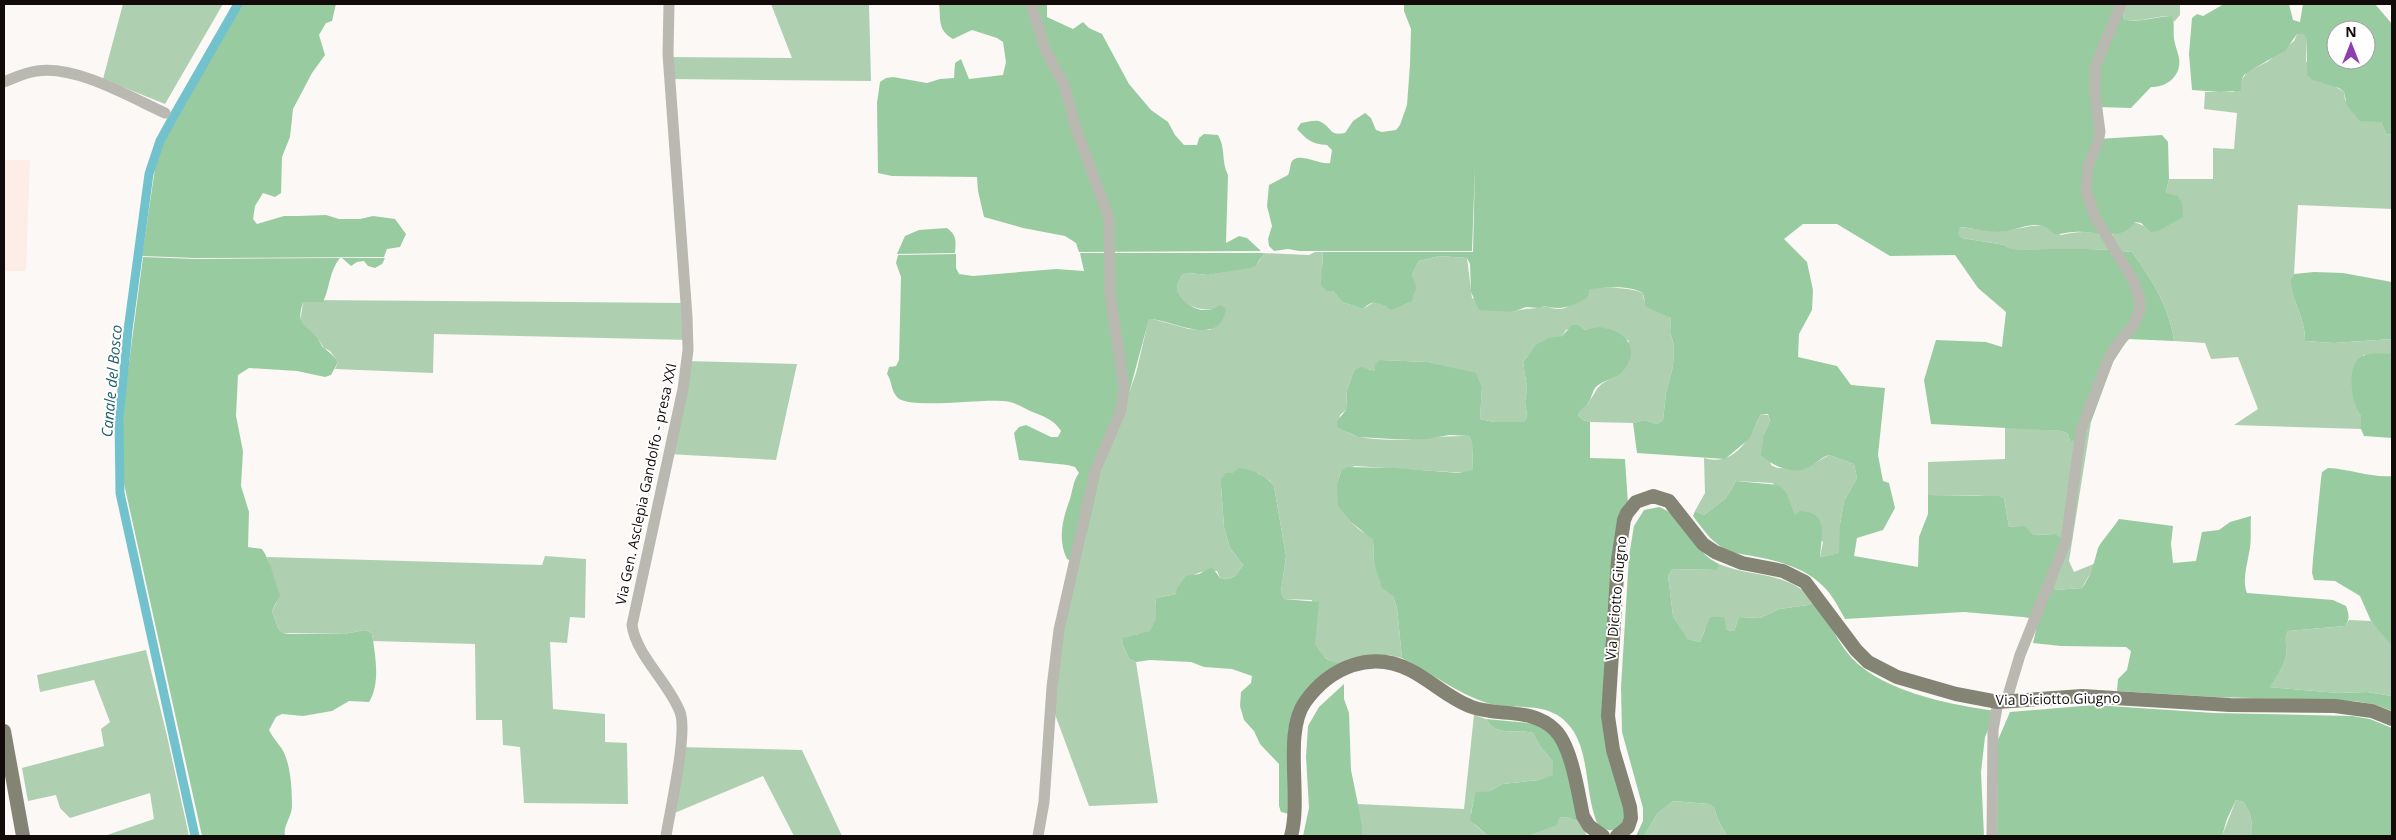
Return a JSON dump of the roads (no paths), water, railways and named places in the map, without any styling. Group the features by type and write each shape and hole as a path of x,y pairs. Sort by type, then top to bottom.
{"main road":[{"name":"Via Diciotto Giugno","path":"1617,836 1628,827 1631,818 1630,807 1613,750 1608,716 1618,560 1624,520 1636,502 1653,496 1669,501 1703,544 1715,552 1742,563 1783,571 1805,582 1856,650 1882,671 1956,694 2002,702 2082,696 2230,705 2335,706 2372,711 2392,719"},
{"path":"1291,836 1295,810 1296,728 1298,714 1304,703 1322,683 1342,668 1357,663 1379,660 1411,670 1470,707 1495,713 1526,714 1548,724 1557,732 1563,743 1583,816 1589,826 1603,836"},
{"path":"4,731 23,836"}],"street":[{"name":"Via Gen. Asclepia Gandolfo - presa XXI","path":"666,836 681,739 681,717 673,698 636,639 632,625 683,389 688,350 688,317 668,54 669,4"},
{"path":"1031,4 1046,51 1065,87 1075,126 1109,218 1110,293 1124,388 1121,410 1095,471 1059,630 1052,687 1044,802 1038,836"},
{"path":"1992,836 1992,758 1995,710 2002,702 2066,541 2081,430 2108,360 2115,347 2133,326 2140,309 2140,300 2133,280 2095,217 2086,191 2088,166 2100,132 2095,94 2095,67 2121,4"},
{"path":"4,82 36,71 56,71 80,76 114,89 165,113"}],"waterway":[{"name":"Canale del Bosco","path":"195,836 120,493 119,418 128,330 149,174 160,141 238,4"}]}
